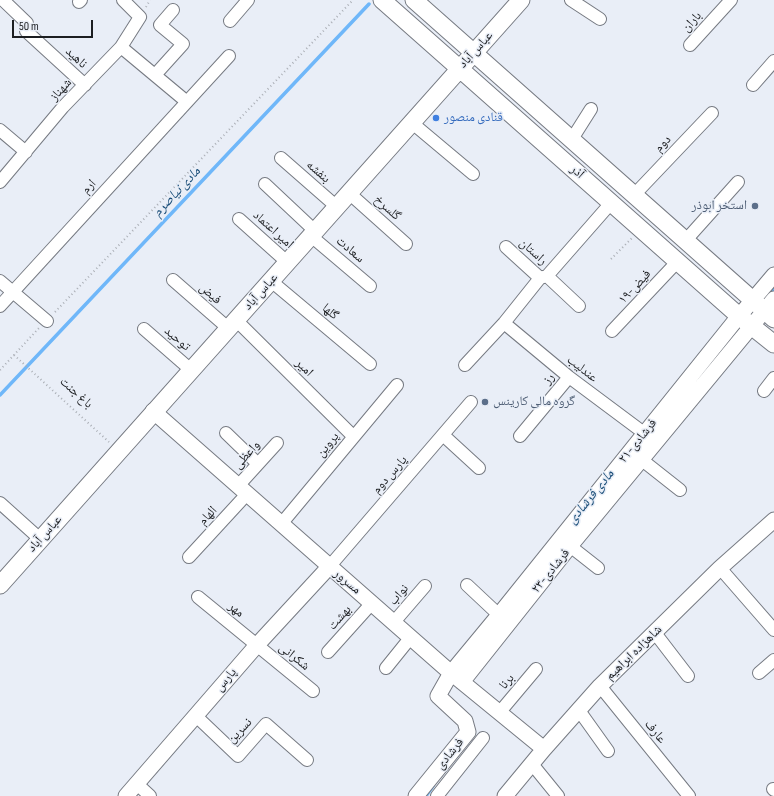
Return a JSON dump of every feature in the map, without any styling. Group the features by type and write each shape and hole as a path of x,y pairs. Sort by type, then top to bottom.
{"main road":[{"name":"آذر","path":"382,0 460,68 609,205 743,323 774,344"},
{"name":"آذر","path":"414,0 634,195 766,307"},
{"name":"عباس آباد","path":"0,584 521,0"}],"street":[{"name":"ناهید","path":"3,0 27,23 26,31 84,85"},
{"name":"شهناز","path":"0,182 63,107 121,47 140,17 123,0"},
{"path":"230,21 248,0"},
{"path":"571,0 600,19"},
{"name":"باران","path":"690,45 731,0"},
{"path":"155,76 183,44 160,25 173,10"},
{"path":"121,47 187,102"},
{"name":"ارم","path":"0,306 12,291 229,56"},
{"path":"753,85 774,61"},
{"path":"572,139 591,109"},
{"name":"دوم","path":"634,195 712,113"},
{"path":"411,122 473,174"},
{"path":"0,130 26,152"},
{"name":"بنفشه","path":"282,158 337,207"},
{"path":"686,240 738,182"},
{"name":"سعادت","path":"265,184 313,233 370,286"},
{"name":"گلسرخ","path":"349,193 406,244"},
{"path":"465,365 609,205"},
{"name":"آذر","path":"609,205 637,233 676,264"},
{"name":"امیر اعتماد","path":"239,219 287,262"},
{"name":"راستان","path":"506,246 579,306"},
{"name":"۱۹-فیض","path":"612,332 676,264"},
{"path":"743,323 766,307 774,274"},
{"name":"فیض","path":"173,280 232,324"},
{"path":"0,281 47,321"},
{"name":"گلها","path":"271,281 370,364"},
{"name":"عندلیب","path":"504,323 569,377 644,433"},
{"name":"آذر","path":"743,323 774,354"},
{"name":"۲۱-فرشادی","path":"457,677 500,616 644,433 743,323"},
{"name":"۲۳-فرشادی","path":"457,677 642,460 743,323"},
{"name":"امیر","path":"232,324 353,436"},
{"name":"توحید","path":"144,329 191,370"},
{"name":"رز","path":"520,436 569,377"},
{"path":"764,391 774,378"},
{"name":"پروین","path":"282,523 397,385"},
{"name":"پارس دوم","path":"329,567 471,402"},
{"name":"مسرور","path":"153,411 282,523 329,567 499,713 544,749"},
{"path":"226,434 257,464"},
{"path":"443,435 479,468"},
{"name":"واعظی","path":"243,490 257,464 277,443"},
{"path":"642,460 680,490"},
{"name":"الهام","path":"189,557 243,490"},
{"path":"0,502 40,539"},
{"name":"شاهزاده ابراهیم","path":"505,796 578,709 600,686 720,568 774,520"},
{"path":"570,546 598,568"},
{"name":"پارس","path":"126,796 257,645 329,567"},
{"path":"720,568 774,630"},
{"path":"467,585 500,616"},
{"name":"نواب","path":"394,622 425,586"},
{"name":"مهر","path":"198,597 257,645"},
{"name":"بهشت","path":"328,652 372,603"},
{"path":"655,632 688,676"},
{"path":"386,668 411,637"},
{"name":"شکرانی","path":"257,645 313,691"},
{"path":"759,673 774,660"},
{"name":"برنا","path":"499,713 536,669"},
{"name":"فرشادی","path":"416,796 468,732 465,721 438,696 457,677"},
{"name":"عارف","path":"600,686 689,796"},
{"path":"578,709 608,751"},
{"name":"نسرین","path":"196,716 238,756 266,724 307,760"},
{"path":"437,796 483,738"},
{"path":"532,764 558,796"},
{"path":"137,784 150,796"}],"path":[{"path":"0,370 353,0"},
{"path":"611,259 637,233"},
{"name":"باغ جنت","path":"14,355 119,451"}],"waterway":[{"name":"مادی نیاصرم","path":"0,395 369,4"},
{"name":"مادی فرشادی","path":"767,296 774,288"},
{"name":"مادی فرشادی","path":"426,796 433,786"}],"place":[{"name":"قنادی منصور","path":"436,118"},
{"name":"استخر ابوذر","path":"755,206"},
{"name":"گروه مالی کارینس","path":"485,402"}]}
